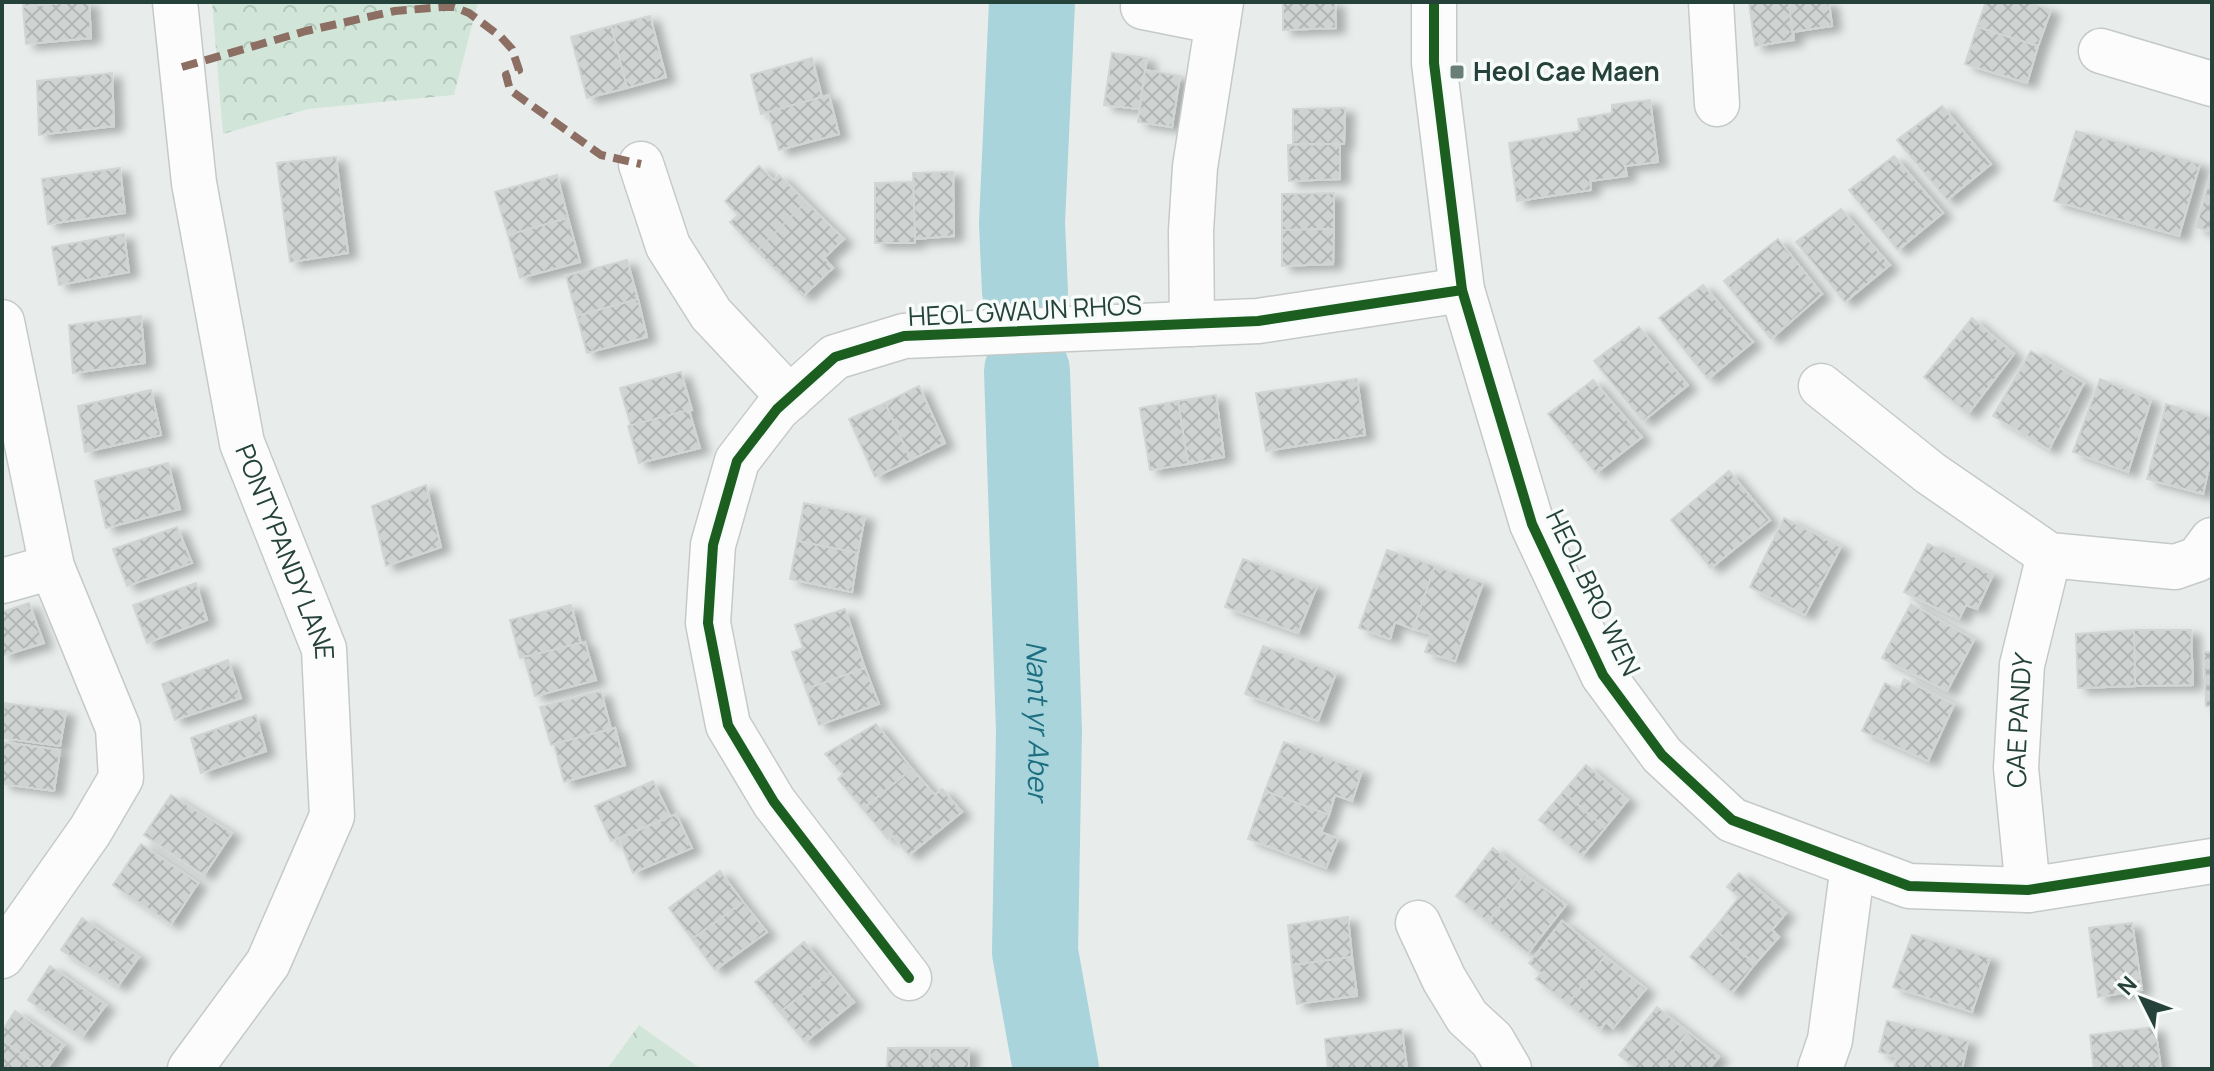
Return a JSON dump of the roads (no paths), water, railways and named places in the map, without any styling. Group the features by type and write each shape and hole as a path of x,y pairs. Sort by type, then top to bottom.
{"street":[{"name":"PONTYPANDY LANE","path":"175,2 194,183 242,443 324,649 332,816 268,963 190,1069"},
{"name":"HEOL BRO WEN","path":"1434,2 1434,63 1462,290 1532,524 1603,675 1662,755 1732,820 1909,886 2028,890 2212,861"},
{"path":"1711,2 1717,104"},
{"path":"1143,7 1219,12 1195,167 1191,231 1192,324"},
{"path":"2101,51 2212,84"},
{"path":"641,164 668,246 711,314 790,398"},
{"name":"HEOL GWAUN RHOS","path":"909,978 774,802 728,725 708,623 713,545 737,461 777,409 835,357 904,336 1258,321 1462,290"},
{"path":"2,322 52,567 118,728 121,778 90,831 2,956"},
{"path":"1821,386 1930,473 2049,555 2175,567 2198,559 2212,540"},
{"name":"CAE PANDY","path":"2028,890 2016,768 2021,679 2049,555"},
{"path":"2,581 52,567"},
{"path":"1820,1069 1830,1040 1853,865"},
{"path":"1418,923 1444,979 1467,1017 1492,1040 1509,1069"}],"waterway":[{"name":"Nant yr Aber","path":"1025,292 1022,223 1032,2"},
{"name":"Nant yr Aber","path":"1027,371 1039,731 1035,952 1056,1069"}],"place":[{"name":"Heol Cae Maen","path":"1457,72"}]}
